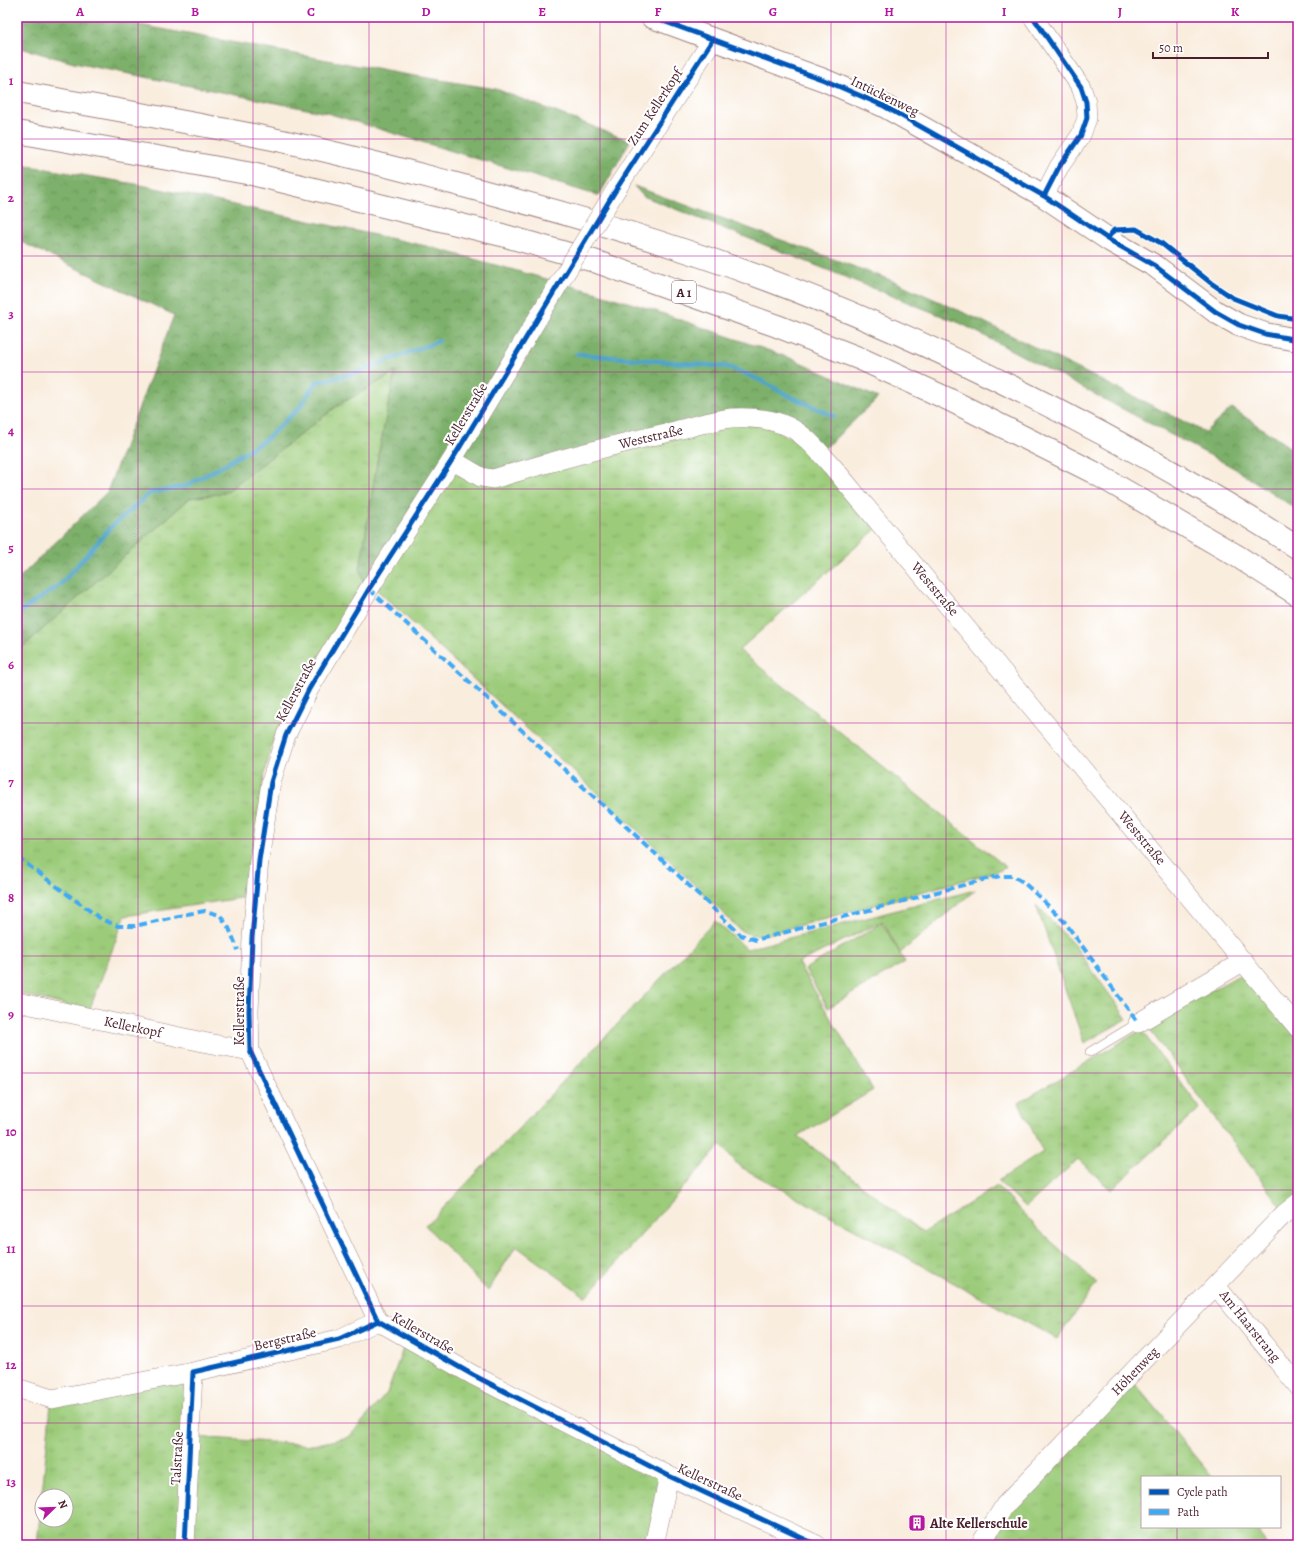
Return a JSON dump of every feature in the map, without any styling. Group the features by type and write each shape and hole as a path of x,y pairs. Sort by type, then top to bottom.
{"main road":[{"name":"Intückenweg","path":"652,17 824,80 884,106 1044,196 1092,229 1155,266 1216,312 1239,325 1266,334 1298,340"},
{"path":"17,92 270,138 388,166 510,198 687,251 791,289 887,328 972,367 1093,429 1200,488 1298,548"},
{"name":"A 1","path":"17,132 252,174 502,235 594,262 763,320 861,359 948,399 1093,472 1230,552 1298,595"}],"street":[{"path":"1033,17 1081,87 1086,102 1087,118 1080,135 1059,167 1044,196"},
{"name":"Zum Kellerkopf","path":"547,304 617,188 713,39"},
{"name":"Kellerstraße","path":"547,304 452,460 369,589 309,689 286,735 271,782 259,860 252,938 249,1012 250,1051 378,1321 473,1376 669,1476 817,1545"},
{"name":"Weststraße","path":"452,460 482,477 493,479 619,444 730,418 767,420 782,423 795,429 810,442 832,466 1298,1028"},
{"path":"1138,1023 1244,961"},
{"name":"Kellerkopf","path":"17,1002 196,1041 250,1051"},
{"name":"Höhenweg","path":"980,1545 1005,1505 1284,1214 1298,1203"},
{"name":"Am Haarstrang","path":"1216,1286 1298,1386"},
{"name":"Bergstraße","path":"17,1388 52,1398 193,1372 339,1339 378,1321"},
{"name":"Talstraße","path":"185,1545 193,1372"},
{"path":"654,1545 669,1476"}],"lane":[{"path":"1090,1052 1138,1023"}],"green space":[{"path":"17,17 97,17 397,73 496,89 630,141 599,196 327,113 74,63 17,47"},
{"path":"17,164 141,185 426,246 644,307 793,359 878,398 825,448 765,414 495,475 450,454 364,585 360,568 377,461 395,372 337,406 225,493 190,498 17,652 17,580 107,492 174,315 17,240"},
{"path":"634,186 896,282 980,320 1205,432 1232,408 1298,453 1298,510 1234,468 962,324 643,196"},
{"path":"396,372 377,461 364,585 303,683 274,737 264,777 246,897 125,916 89,1011 17,993 17,652 190,498 225,493 337,406"},
{"path":"731,424 767,425 804,445 876,529 739,650 1006,867 1001,870 768,934 751,935 739,929 662,853 377,590 454,464"},
{"path":"975,890 900,953 883,921 798,963 873,1090 798,1136 923,1233 997,1186 1041,1232 1097,1283 1057,1339 739,1166 721,1145 586,1297 516,1246 488,1291 425,1225 432,1220 715,921 747,949"},
{"path":"1036,905 1074,945 1127,1019 1084,1043"},
{"path":"882,923 905,962 828,1008 805,969"},
{"path":"1245,972 1298,1037 1298,1197 1283,1210 1147,1026"},
{"path":"1141,1030 1200,1108 1111,1190 1078,1159 1026,1207 998,1181 1043,1152 1019,1103"},
{"path":"405,1343 664,1479 651,1545 189,1545 194,1437 313,1445 349,1437 387,1393"},
{"path":"189,1377 181,1545 37,1545 39,1528 74,1528 74,1488 43,1488 51,1404"},
{"path":"1130,1378 1211,1476 1141,1476 1141,1528 1254,1528 1267,1545 984,1545 1008,1506"}],"waterway":[{"path":"17,614 60,585 111,527 150,493 186,486 266,439 299,408 316,382 352,374 439,341"},
{"path":"577,354 729,367 762,381 787,395 834,416"}],"marked path":[{"path":"369,589 659,857 741,935 756,940 986,879 1000,876 1013,876 1023,882 1064,921 1138,1023"},
{"path":"17,857 101,919 118,926 135,926 205,911 220,915 229,928 238,950"}],"cycle path":[{"path":"652,17 824,80 884,106 1044,196 1111,241 1155,266 1216,312 1239,325 1265,334 1298,340"},
{"path":"1033,17 1081,87 1086,102 1087,118 1081,135 1059,167 1044,196"},
{"path":"713,39 617,188 452,460 369,589 309,689 286,735 271,782 259,860 252,938 249,1011 250,1051 378,1321 473,1375 669,1476 817,1545"},
{"path":"1107,239 1114,230 1136,229 1161,243 1211,283 1233,298 1278,316 1298,319"},
{"path":"185,1545 193,1372 339,1339 378,1321"}],"place":[{"name":"Alte Kellerschule","path":"917,1523"}]}
